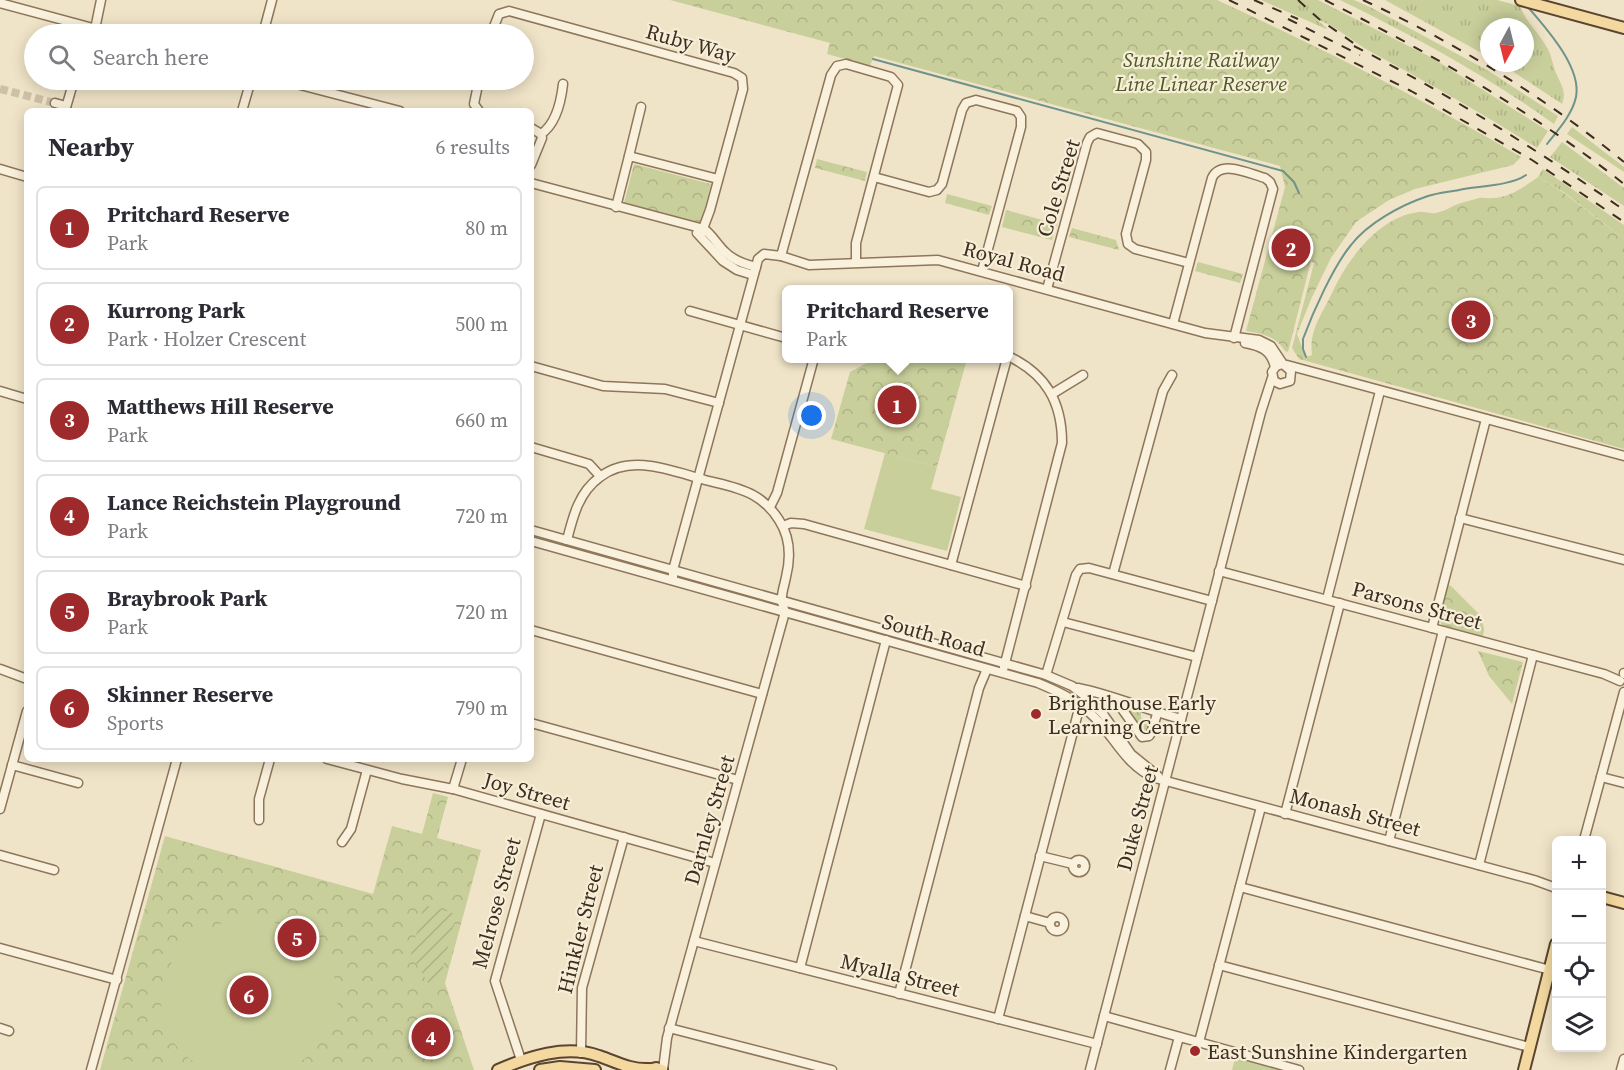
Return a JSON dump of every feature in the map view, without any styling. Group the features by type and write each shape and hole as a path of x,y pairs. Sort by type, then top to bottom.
{"main road":[{"path":"1521,0 1624,28"},
{"path":"1606,899 1624,903"},
{"path":"1524,1070 1552,963"},
{"path":"498,1070 523,1065 559,1052 598,1055 634,1069 655,1069"},
{"name":"Hinkler Street","path":"580,1068 581,1053"},
{"path":"540,1070 580,1068 595,1070"}],"street":[{"path":"96,24 101,0"},
{"path":"266,24 272,0"},
{"path":"0,3 68,24"},
{"name":"Ruby Way","path":"495,24 497,16 507,11 739,75 744,83 743,89 702,231"},
{"path":"781,256 831,75 837,66 846,64 888,76 898,85 856,243 856,262"},
{"path":"541,134 548,130 553,121 563,84"},
{"path":"66,108 71,90"},
{"path":"243,108 248,90"},
{"path":"319,90 388,108"},
{"path":"477,90 474,104 477,108"},
{"path":"874,177 928,192 937,190 942,184 966,103 976,100 1017,111 1021,117 1021,127 982,271"},
{"path":"55,103 64,108"},
{"path":"616,207 641,107"},
{"path":"534,130 541,134"},
{"name":"Cole Street","path":"1047,289 1087,143 1090,136 1097,133 1138,144 1146,152 1146,160 1126,234 1128,244 1135,249 1189,263"},
{"path":"534,158 541,142 541,134"},
{"path":"629,156 718,179"},
{"path":"1173,324 1215,172 1226,168 1268,180 1273,187 1234,338"},
{"path":"0,170 24,176"},
{"path":"534,184 675,222 710,234 721,255 734,259 754,271 673,570 673,580"},
{"name":"Royal Road","path":"754,271 758,259 764,254 781,256 809,265 938,260 1173,324 1234,338 1265,349 1282,366"},
{"path":"690,311 782,337"},
{"path":"1002,673 1062,443 1060,413 1052,394 1031,369 1013,360"},
{"path":"770,507 777,494 813,363"},
{"path":"951,565 1005,363"},
{"path":"1282,366 1291,371 1291,378"},
{"path":"1311,373 1305,372 1291,378 1287,383 1280,384 1272,378 1272,372 1282,366 1311,373 1380,391 1624,456"},
{"path":"534,367 603,386 665,389 719,403"},
{"path":"1052,394 1083,375"},
{"path":"1113,574 1163,391 1172,375"},
{"name":"Duke Street","path":"1090,1070 1219,571 1272,378"},
{"name":"Duke Street","path":"1265,401 1280,384"},
{"path":"1327,599 1380,391"},
{"path":"0,392 24,398"},
{"path":"1432,628 1486,419"},
{"path":"534,448 589,464 600,476"},
{"path":"567,540 578,502 584,494 600,476 624,467 645,465 747,492 770,507 783,526 789,546 789,564 780,600 785,612"},
{"path":"1460,518 1624,560"},
{"path":"783,526 791,523 804,524 1026,585"},
{"name":"South Road","path":"534,531 1046,675 1072,687 1095,704 1131,754 1166,781"},
{"name":"South Road","path":"534,542 1038,683 1061,693 1091,713 1137,767 1147,774 1166,781"},
{"path":"1046,675 1076,575 1080,569 1089,568 1212,600"},
{"name":"Parsons Street","path":"1219,571 1623,680"},
{"path":"1285,814 1340,603"},
{"name":"Darnley Street","path":"655,1069 667,1038 785,612"},
{"path":"1063,622 1197,657"},
{"path":"534,631 762,694"},
{"path":"1389,841 1443,631"},
{"path":"800,968 885,640"},
{"path":"1479,865 1533,655"},
{"path":"977,666 979,688"},
{"path":"0,669 24,674"},
{"path":"899,994 979,688 987,669"},
{"path":"12,672 24,678"},
{"path":"1585,836 1620,702 1623,680"},
{"name":"South Road","path":"1072,687 1109,695 1124,702 1181,719"},
{"path":"1124,702 1122,709 1142,737 1149,736 1151,733 1158,711"},
{"path":"998,1019 1080,705"},
{"path":"0,809 24,722"},
{"path":"534,724 738,780"},
{"path":"91,1070 176,762"},
{"path":"259,820 260,799 269,762"},
{"name":"Joy Street","path":"338,762 453,789 716,863"},
{"path":"453,789 461,762"},
{"path":"12,765 78,783"},
{"path":"342,842 351,829 367,770"},
{"path":"1601,777 1624,783"},
{"name":"Monash Street","path":"1166,781 1552,886"},
{"path":"1199,1042 1261,807"},
{"name":"Melrose Street","path":"523,1065 495,981 540,814"},
{"name":"Hinkler Street","path":"581,1053 580,999 582,988 624,837"},
{"path":"0,855 54,870"},
{"path":"1040,856 1073,864"},
{"name":"Monash Street","path":"1534,880 1552,882"},
{"path":"1240,887 1550,970"},
{"path":"1025,916 1050,923"},
{"name":"Myalla Street","path":"694,941 1097,1044"},
{"path":"0,948 117,980"},
{"path":"1219,964 1529,1047"},
{"path":"1104,1016 1299,1070"},
{"path":"669,1028 832,1070"},
{"path":"1170,1070 1179,1037"},
{"path":"1621,1070 1624,1059"}],"green space":[{"name":"Sunshine Railway Line Linear Reserve","path":"670,0 1217,0 1256,18 1409,94 1521,157 1513,165 1415,189 1389,200 1356,222 1331,258 1297,334 1306,357 1312,355 1314,331 1338,282 1355,255 1377,232 1403,216 1420,212 1436,213 1479,198 1505,196 1538,177 1564,193 1624,239 1624,449 1299,359 1292,348 1314,263 1311,261 1288,352 1268,336 1246,331 1285,187 1280,166 874,56 870,66 827,54 830,43"},
{"path":"1261,0 1318,0 1434,59 1548,131 1537,148 1330,26 1316,19 1326,29"},
{"path":"1340,0 1354,0 1372,8 1480,66 1480,72 1490,72 1558,116 1554,124 1503,89"},
{"path":"1385,0 1497,0 1520,6 1526,18 1480,18 1480,52"},
{"path":"1534,29 1550,52 1564,92 1562,104 1514,72 1534,72"},
{"path":"1572,127 1624,167 1624,172 1567,134"},
{"path":"1562,142 1624,188 1624,206 1550,157"},
{"path":"817,159 867,172 865,181 815,168"},
{"path":"634,164 711,184 701,223 624,203"},
{"path":"1543,169 1624,225 1624,239 1565,193 1538,177"},
{"path":"947,194 992,206 989,215 945,203"},
{"path":"1006,210 1057,224 1052,240 1002,227"},
{"path":"1072,228 1116,240 1119,250 1069,237"},
{"path":"1198,262 1243,274 1240,283 1195,271"},
{"path":"867,363 966,363 937,467 831,439 850,372"},
{"path":"885,453 937,467 931,489 961,497 947,551 864,529"},
{"path":"1448,585 1482,617 1483,637 1442,625 1439,619"},
{"path":"1478,651 1523,662 1512,704 1489,676"},
{"path":"1126,706 1139,710 1141,718 1153,721 1150,731 1143,734 1125,709"},
{"path":"433,793 448,797 437,838 481,850 445,983 474,1070 100,1070 165,836 373,894 392,826 422,834"},
{"path":"424,905 456,914 440,980 430,986 411,954"},
{"path":"257,919 281,925 302,935 318,950 330,968 337,987 337,1008 330,1029 314,1050 292,1067 284,1070 211,1070 187,1057 173,1042 165,1026 161,1008 162,990 167,972 176,956 188,942 204,931 229,922"},
{"path":"1235,1058 1284,1070 1232,1070"},
{"path":"119,1059 140,1063 141,1070 114,1070"}],"waterway":[{"path":"1527,6 1560,48 1568,61 1576,85 1576,97 1571,110 1547,144"},
{"path":"873,59 1283,171 1294,182 1299,193"},
{"path":"1306,357 1303,339 1324,290 1344,254 1366,229 1407,204 1428,196 1503,184 1526,175"}],"tunnel":[{"path":"0,89 55,103"}],"railway":[{"path":"1229,0 1411,91 1532,160 1624,222"},
{"path":"1254,0 1298,19"},
{"path":"1298,0 1319,19 1359,47"},
{"path":"1325,0 1479,84 1553,132 1624,184"},
{"path":"1363,0 1432,34 1499,73 1563,115 1624,162"},
{"path":"1288,19 1360,55"},
{"path":"1354,46 1424,83 1492,124 1624,210"}],"place":[{"name":"Kurrong Park","path":"1291,248"},
{"name":"Matthews Hill Reserve","path":"1471,320"},
{"name":"Pritchard Reserve","path":"897,405"},
{"name":"Brighthouse Early Learning Centre","path":"1036,714"},
{"name":"Braybrook Park","path":"297,938"},
{"name":"Skinner Reserve","path":"249,995"},
{"name":"Lance Reichstein Playground","path":"431,1037"},
{"name":"East Sunshine Kindergarten","path":"1195,1051"}]}
